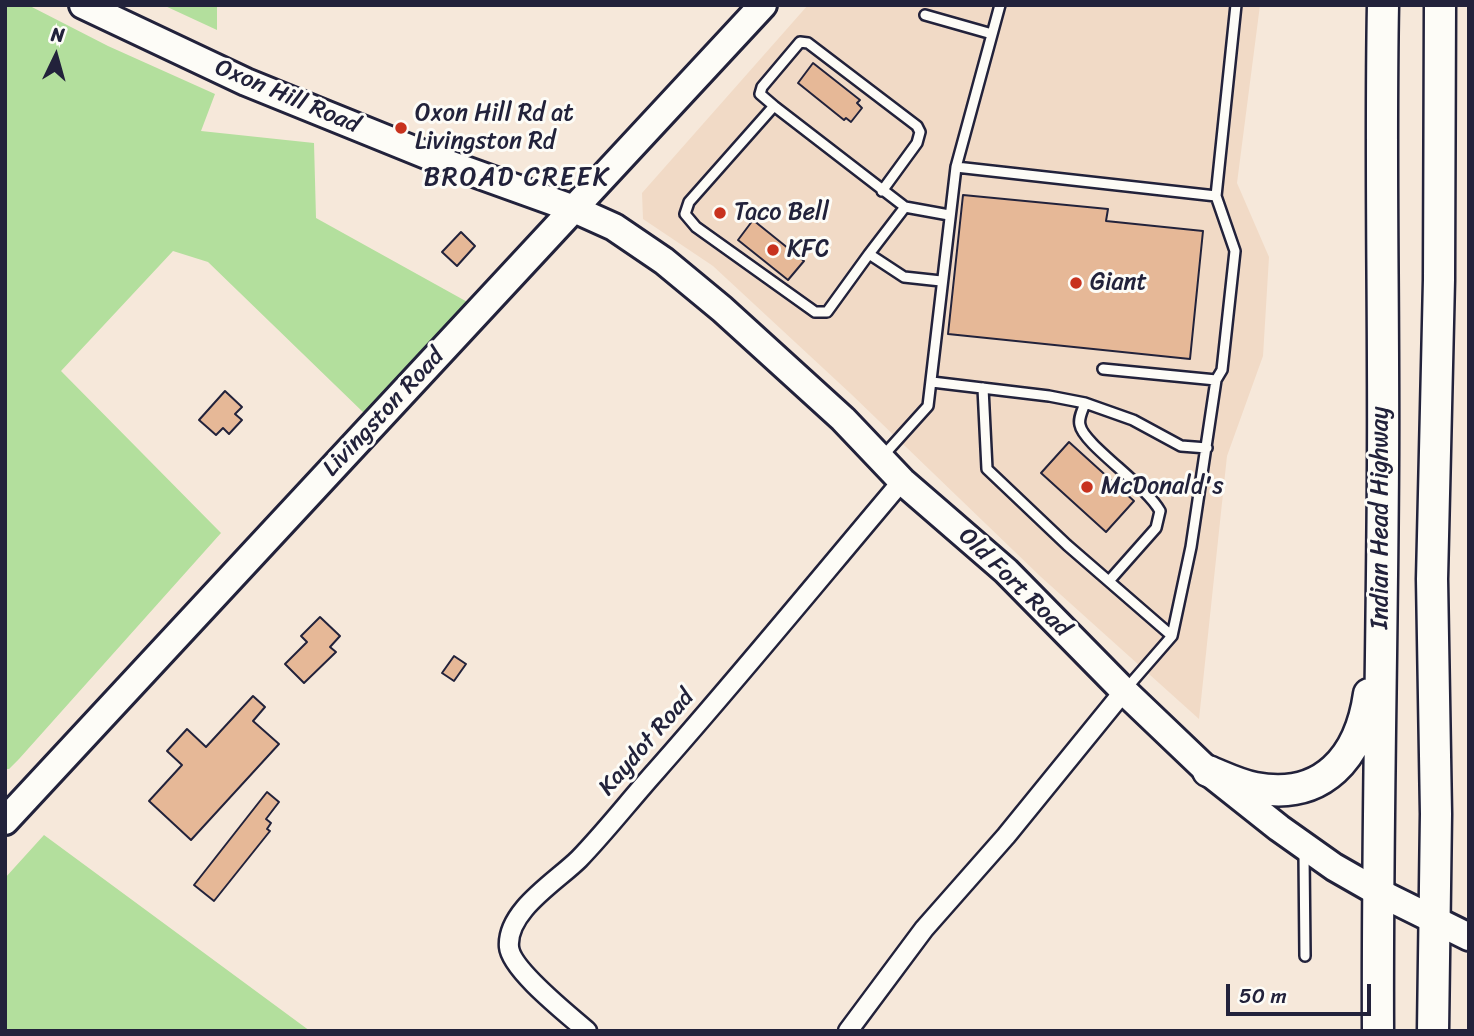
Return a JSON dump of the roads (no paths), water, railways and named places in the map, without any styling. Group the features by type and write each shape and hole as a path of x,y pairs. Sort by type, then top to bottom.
{"highway":[{"name":"Indian Head Highway","path":"1378,1031 1376,891 1383,462 1380,141 1383,5"},
{"path":"1433,1031 1436,814 1432,579 1439,280 1440,5"},
{"path":"1208,771 1254,788 1300,788 1323,780 1344,762 1357,739 1367,709 1381,611"}],"main road":[{"name":"Oxon Hill Road","path":"83,5 246,82 446,163 574,209"},
{"name":"Livingston Road","path":"8,813 763,5"},
{"name":"Old Fort Road","path":"574,209 614,227 664,261 722,309 843,419 902,481 1006,572 1208,771 1334,867 1469,937"}],"street":[{"name":"Kaydot Road","path":"587,1031 536,986 516,964 509,947 512,927 520,912 579,859 690,733 902,481"},
{"path":"848,1031 924,929 1006,836 1125,691"}],"lane":[{"path":"881,459 928,406 956,167 1000,5"},
{"path":"1125,691 1172,635 1191,547 1216,380 1222,370 1235,251 1216,196 1236,5"},
{"path":"925,15 992,34"},
{"path":"882,191 918,143 920,132 917,126 808,43 800,42 762,87 760,94 882,191 905,207 949,215"},
{"path":"774,106 689,202 685,214 696,227 815,312 827,312 905,207"},
{"path":"956,167 1216,196"},
{"path":"869,254 904,277 941,281"},
{"path":"1103,369 1216,380"},
{"path":"932,382 1085,403 1133,420 1181,446 1207,448"},
{"path":"983,388 987,469 1172,635"},
{"path":"1085,403 1080,426 1085,437 1120,467 1155,502 1160,511 1156,528 1109,581"},
{"path":"1304,846 1305,956"}],"place":[{"name":"Oxon Hill Rd at Livingston Rd","path":"401,128"},
{"name":"Taco Bell","path":"720,213"},
{"name":"KFC","path":"773,250"},
{"name":"Giant","path":"1076,283"},
{"name":"McDonald's","path":"1087,487"}],"district":[{"name":"BROAD CREEK","path":"517,178"}]}
